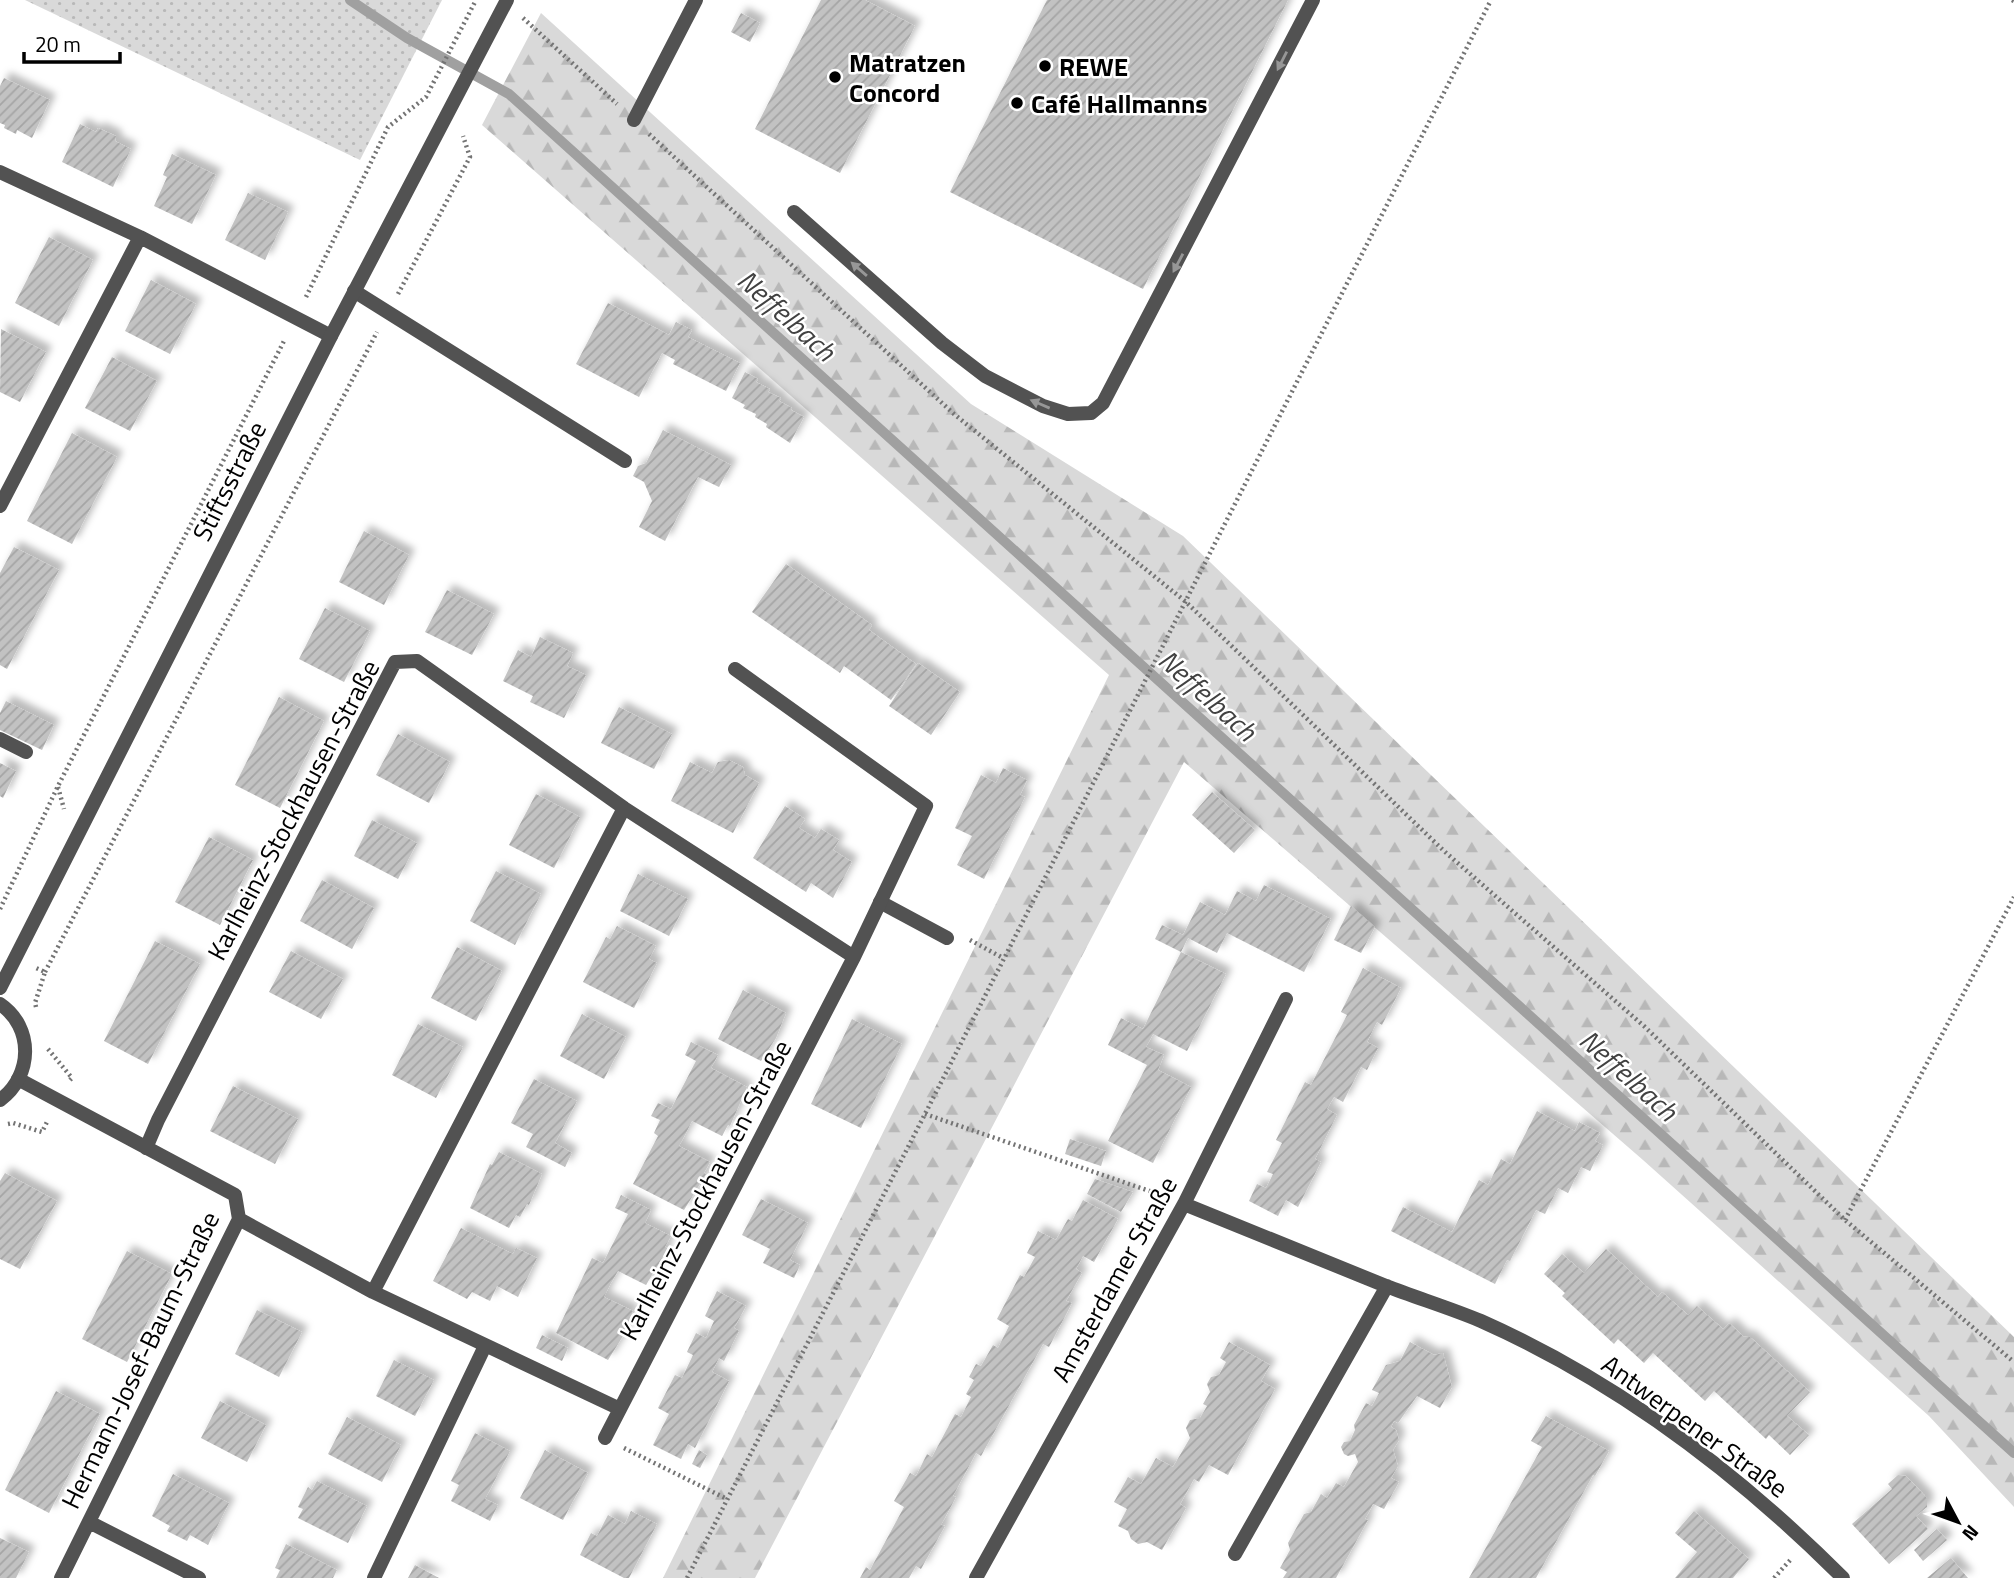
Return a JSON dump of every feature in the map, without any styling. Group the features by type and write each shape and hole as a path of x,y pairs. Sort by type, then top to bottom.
{"street":[{"path":"634,120 696,0"},
{"path":"794,212 942,343 985,376 1043,406 1068,414 1091,413 1103,403 1313,0"},
{"name":"Stiftsstraße","path":"0,988 354,290 506,1"},
{"path":"0,172 140,237 331,336"},
{"path":"0,506 140,237"},
{"path":"354,290 625,461"},
{"name":"Karlheinz-Stockhausen-Straße","path":"146,1148 164,1108 395,663 417,662 624,808 853,957"},
{"name":"Karlheinz-Stockhausen-Straße","path":"605,1438 618,1408 853,957 926,806 734,669"},
{"path":"0,739 26,752"},
{"path":"373,1292 624,808"},
{"path":"880,902 947,938"},
{"name":"Amsterdamer Straße","path":"975,1578 1184,1203 1286,999"},
{"path":"0,1004 16,1020 26,1048 25,1063 18,1079 9,1093 0,1100"},
{"name":"Hermann-Josef-Baum-Straße","path":"18,1079 235,1195 239,1219 61,1578"},
{"name":"Antwerpener Straße","path":"1184,1203 1480,1321 1590,1377 1655,1421 1749,1493 1806,1541 1843,1578"},
{"path":"239,1219 373,1292 618,1408"},
{"path":"1235,1554 1387,1286"},
{"path":"374,1578 485,1346"},
{"path":"89,1522 199,1578"}],"path":[{"path":"0,909 58,786 296,318 388,127 426,97 476,0"},
{"path":"687,1578 1491,0"},
{"path":"506,1 954,414 1186,602 1444,851 1645,1027 1845,1220 2014,1362"},
{"path":"46,972 470,157 452,106"},
{"path":"1845,1220 2014,897"},
{"path":"947,938 967,939 1003,958"},
{"path":"925,1114 1184,1203"},
{"path":"605,1438 727,1499"}],"green space":[{"path":"25,0 442,0 360,160"},
{"path":"541,13 971,404 1183,536 2014,1337 2014,1507 1929,1416 1643,1160 1184,762 755,1578 663,1578 1109,675 482,125"}],"building":[{"name":"Matratzen Concord","path":"821,0 865,0 915,26 840,173 755,129"},
{"path":"1047,0 1288,0 1143,289 950,192"},
{"path":"741,13 760,23 750,42 731,32"},
{"path":"4,78 50,100 32,138 17,130 16,134 0,123 0,86"},
{"path":"80,124 96,132 98,128 116,136 115,141 131,149 113,187 62,162"},
{"path":"172,154 216,175 192,224 154,206 167,177 163,175"},
{"path":"248,193 288,212 265,260 225,240"},
{"path":"49,237 93,260 59,326 15,303"},
{"path":"151,280 196,304 170,354 125,331"},
{"path":"608,303 669,335 676,322 692,330 688,337 740,363 726,391 673,364 675,360 662,353 639,397 576,364"},
{"path":"1,329 46,352 20,402 0,392"},
{"path":"112,357 157,381 130,431 85,408"},
{"path":"745,372 770,389 768,392 781,398 779,401 804,417 790,443 766,427 767,424 755,417 756,414 743,408 745,405 732,398"},
{"path":"663,430 731,465 719,487 698,477 665,541 639,527 652,501 644,482 633,476 638,466 646,463"},
{"path":"72,433 117,457 72,544 27,521"},
{"path":"364,531 409,555 384,605 339,582"},
{"path":"14,547 59,570 7,669 0,665 0,573"},
{"path":"786,564 872,625 869,630 916,664 891,700 844,666 840,673 752,612"},
{"path":"447,590 494,614 472,655 425,632"},
{"path":"325,608 370,631 344,682 299,659"},
{"path":"540,637 573,653 567,666 586,675 564,718 530,702 533,696 503,681 518,650 531,657"},
{"path":"918,663 960,692 931,735 889,706"},
{"path":"279,697 324,721 280,808 235,785"},
{"path":"6,701 54,725 42,750 0,730 0,713"},
{"path":"619,707 672,734 654,769 601,743"},
{"path":"398,734 450,762 429,803 376,775"},
{"path":"729,760 743,767 745,775 759,783 733,833 671,801 690,762 712,773 718,762"},
{"path":"0,763 16,771 3,798 0,796"},
{"path":"1003,768 1027,780 1020,795 1025,797 984,879 957,865 972,836 955,828 981,775 996,783"},
{"path":"1212,792 1255,830 1234,853 1192,815"},
{"path":"536,794 580,817 554,868 509,845"},
{"path":"785,806 805,819 799,828 815,838 821,829 839,840 833,850 852,862 833,898 811,883 806,892 753,858"},
{"path":"372,820 417,843 398,879 354,856"},
{"path":"209,837 253,860 220,925 175,902"},
{"path":"496,871 541,894 515,945 470,921"},
{"path":"638,874 688,899 669,936 620,911"},
{"path":"322,880 374,908 352,949 300,921"},
{"path":"1264,885 1331,919 1304,972 1227,933 1217,953 1188,938 1181,952 1155,939 1162,925 1183,935 1200,902 1225,915 1237,891 1256,901"},
{"path":"1351,906 1375,927 1361,953 1334,940"},
{"path":"617,926 656,946 649,959 657,963 634,1008 583,982 606,937 610,939"},
{"path":"155,941 200,964 148,1064 104,1041"},
{"path":"457,947 502,971 476,1021 431,998"},
{"path":"291,951 343,979 321,1019 269,992"},
{"path":"1181,952 1226,974 1187,1051 1153,1034 1146,1047 1164,1055 1158,1070 1191,1087 1153,1163 1108,1141 1147,1065 1108,1045 1121,1018 1143,1029"},
{"path":"1363,968 1401,988 1382,1025 1377,1022 1367,1042 1378,1048 1367,1070 1361,1067 1343,1102 1334,1097 1327,1109 1337,1115 1315,1159 1321,1162 1298,1207 1286,1200 1278,1216 1249,1201 1257,1184 1266,1188 1273,1174 1267,1172 1282,1143 1276,1140 1305,1082 1311,1085 1347,1015 1341,1012"},
{"path":"743,990 786,1013 776,1038 761,1061 718,1039"},
{"path":"582,1014 626,1037 604,1079 560,1056"},
{"path":"852,1019 902,1044 861,1128 811,1104"},
{"path":"418,1024 463,1047 436,1098 392,1075"},
{"path":"691,1042 718,1055 711,1068 747,1087 730,1126 728,1125 722,1136 692,1121 679,1146 710,1162 704,1173 706,1174 684,1210 633,1184 658,1136 654,1133 660,1120 651,1116 658,1103 671,1109 696,1061 685,1055"},
{"path":"534,1079 577,1101 555,1143 572,1153 565,1167 526,1147 533,1134 511,1123"},
{"path":"233,1086 298,1119 275,1164 210,1131"},
{"path":"1537,1111 1575,1131 1579,1122 1600,1133 1595,1141 1603,1145 1590,1171 1581,1167 1568,1193 1558,1188 1545,1214 1536,1210 1495,1284 1391,1231 1403,1207 1452,1232 1479,1180 1488,1185 1501,1159 1510,1164"},
{"path":"1070,1139 1106,1151 1101,1166 1065,1154"},
{"path":"499,1152 542,1174 529,1205 527,1204 520,1217 516,1215 509,1228 470,1208 490,1164 492,1165"},
{"path":"5,1173 57,1201 20,1269 0,1259 0,1181"},
{"path":"1095,1179 1133,1192 1121,1212 1087,1194"},
{"path":"621,1195 651,1210 645,1223 671,1236 665,1247 668,1248 646,1285 618,1271 611,1283 604,1297 633,1311 623,1336 608,1360 556,1333 592,1258 603,1263 628,1214 615,1208"},
{"path":"761,1199 808,1223 790,1260 800,1265 794,1278 763,1263 770,1249 742,1235"},
{"path":"1083,1200 1118,1219 1094,1262 1083,1256 1076,1269 1082,1273 1066,1301 1072,1303 1049,1347 1043,1344 981,1456 976,1453 953,1496 956,1497 941,1525 945,1526 921,1569 916,1566 909,1578 860,1578 866,1567 870,1570 904,1507 894,1501 910,1473 916,1476 927,1454 932,1457 955,1414 961,1417 971,1397 966,1394 974,1380 969,1377 976,1364 981,1366 993,1345 998,1348 1009,1326 997,1319 1020,1275 1024,1277 1035,1257 1027,1253 1038,1231 1056,1240 1068,1219 1072,1221"},
{"path":"461,1228 513,1254 516,1248 537,1258 518,1297 497,1286 490,1301 472,1292 467,1299 433,1281"},
{"path":"1606,1249 1658,1297 1662,1292 1688,1315 1697,1306 1723,1329 1729,1323 1744,1337 1749,1336 1810,1392 1787,1416 1809,1435 1790,1455 1769,1435 1766,1439 1714,1391 1705,1401 1653,1353 1644,1363 1618,1339 1614,1344 1562,1296 1565,1293 1544,1274 1562,1254 1584,1273"},
{"path":"127,1251 172,1274 127,1362 82,1339"},
{"path":"717,1291 746,1306 734,1328 739,1331 724,1361 719,1358 712,1372 729,1381 695,1448 688,1444 681,1459 653,1445 669,1414 658,1408 675,1375 682,1378 693,1355 687,1352 696,1333 706,1338 714,1321 705,1316"},
{"path":"257,1310 302,1332 279,1377 235,1354"},
{"path":"542,1335 568,1348 562,1361 536,1348"},
{"path":"1229,1342 1270,1365 1261,1381 1275,1389 1228,1475 1209,1465 1199,1482 1194,1479 1180,1504 1186,1508 1162,1550 1147,1542 1138,1544 1131,1539 1128,1531 1118,1526 1127,1509 1114,1502 1128,1477 1141,1484 1156,1458 1173,1467 1190,1438 1186,1428 1190,1420 1200,1418 1207,1406 1203,1404 1210,1392 1207,1384 1211,1377 1219,1375 1226,1362 1220,1358"},
{"path":"1410,1342 1434,1355 1443,1353 1452,1387 1440,1408 1417,1396 1398,1423 1394,1421 1391,1427 1396,1430 1399,1440 1393,1450 1398,1466 1391,1478 1399,1482 1384,1509 1373,1504 1365,1519 1368,1520 1336,1578 1283,1578 1287,1572 1280,1568 1290,1550 1288,1543 1304,1514 1311,1512 1321,1494 1327,1498 1336,1483 1344,1487 1358,1462 1355,1454 1344,1454 1341,1447 1344,1442 1350,1441 1355,1430 1354,1425 1366,1403 1372,1406 1379,1393 1372,1390 1386,1365 1400,1361"},
{"path":"394,1360 434,1380 415,1416 376,1396"},
{"path":"56,1391 100,1414 49,1513 5,1490"},
{"path":"220,1401 266,1425 247,1462 201,1438"},
{"path":"1546,1416 1609,1451 1536,1578 1469,1578 1542,1447 1531,1441"},
{"path":"347,1417 401,1445 382,1482 328,1454"},
{"path":"475,1433 510,1451 485,1499 498,1505 490,1521 451,1501 459,1485 451,1481"},
{"path":"545,1450 588,1473 563,1520 520,1498"},
{"path":"699,1450 707,1455 700,1468 692,1464"},
{"path":"173,1474 229,1503 208,1545 190,1535 187,1541 167,1531 170,1526 152,1516"},
{"path":"1898,1475 1906,1476 1927,1498 1927,1507 1916,1516 1928,1529 1889,1564 1852,1524 1892,1489 1888,1484"},
{"path":"317,1481 367,1506 348,1543 298,1518 303,1509 298,1507 308,1487 312,1490"},
{"path":"631,1511 657,1524 629,1578 624,1578 580,1555 591,1533 597,1536 608,1515 625,1524"},
{"path":"1694,1511 1749,1559 1733,1578 1675,1578 1697,1552 1675,1533"},
{"path":"1937,1529 1947,1540 1923,1561 1914,1550"},
{"path":"0,1538 29,1552 16,1578 0,1578"},
{"path":"286,1544 337,1570 333,1578 276,1578 280,1570 275,1568"},
{"path":"1951,1558 1968,1578 1927,1578"},
{"path":"415,1565 439,1578 408,1578"}],"waterway":[{"name":"Neffelbach","path":"350,0 407,38 509,94 2014,1453"}],"place":[{"name":"REWE","path":"1045,66"},
{"name":"Matratzen Concord","path":"835,77"},
{"name":"Café Hallmanns","path":"1017,103"}]}
